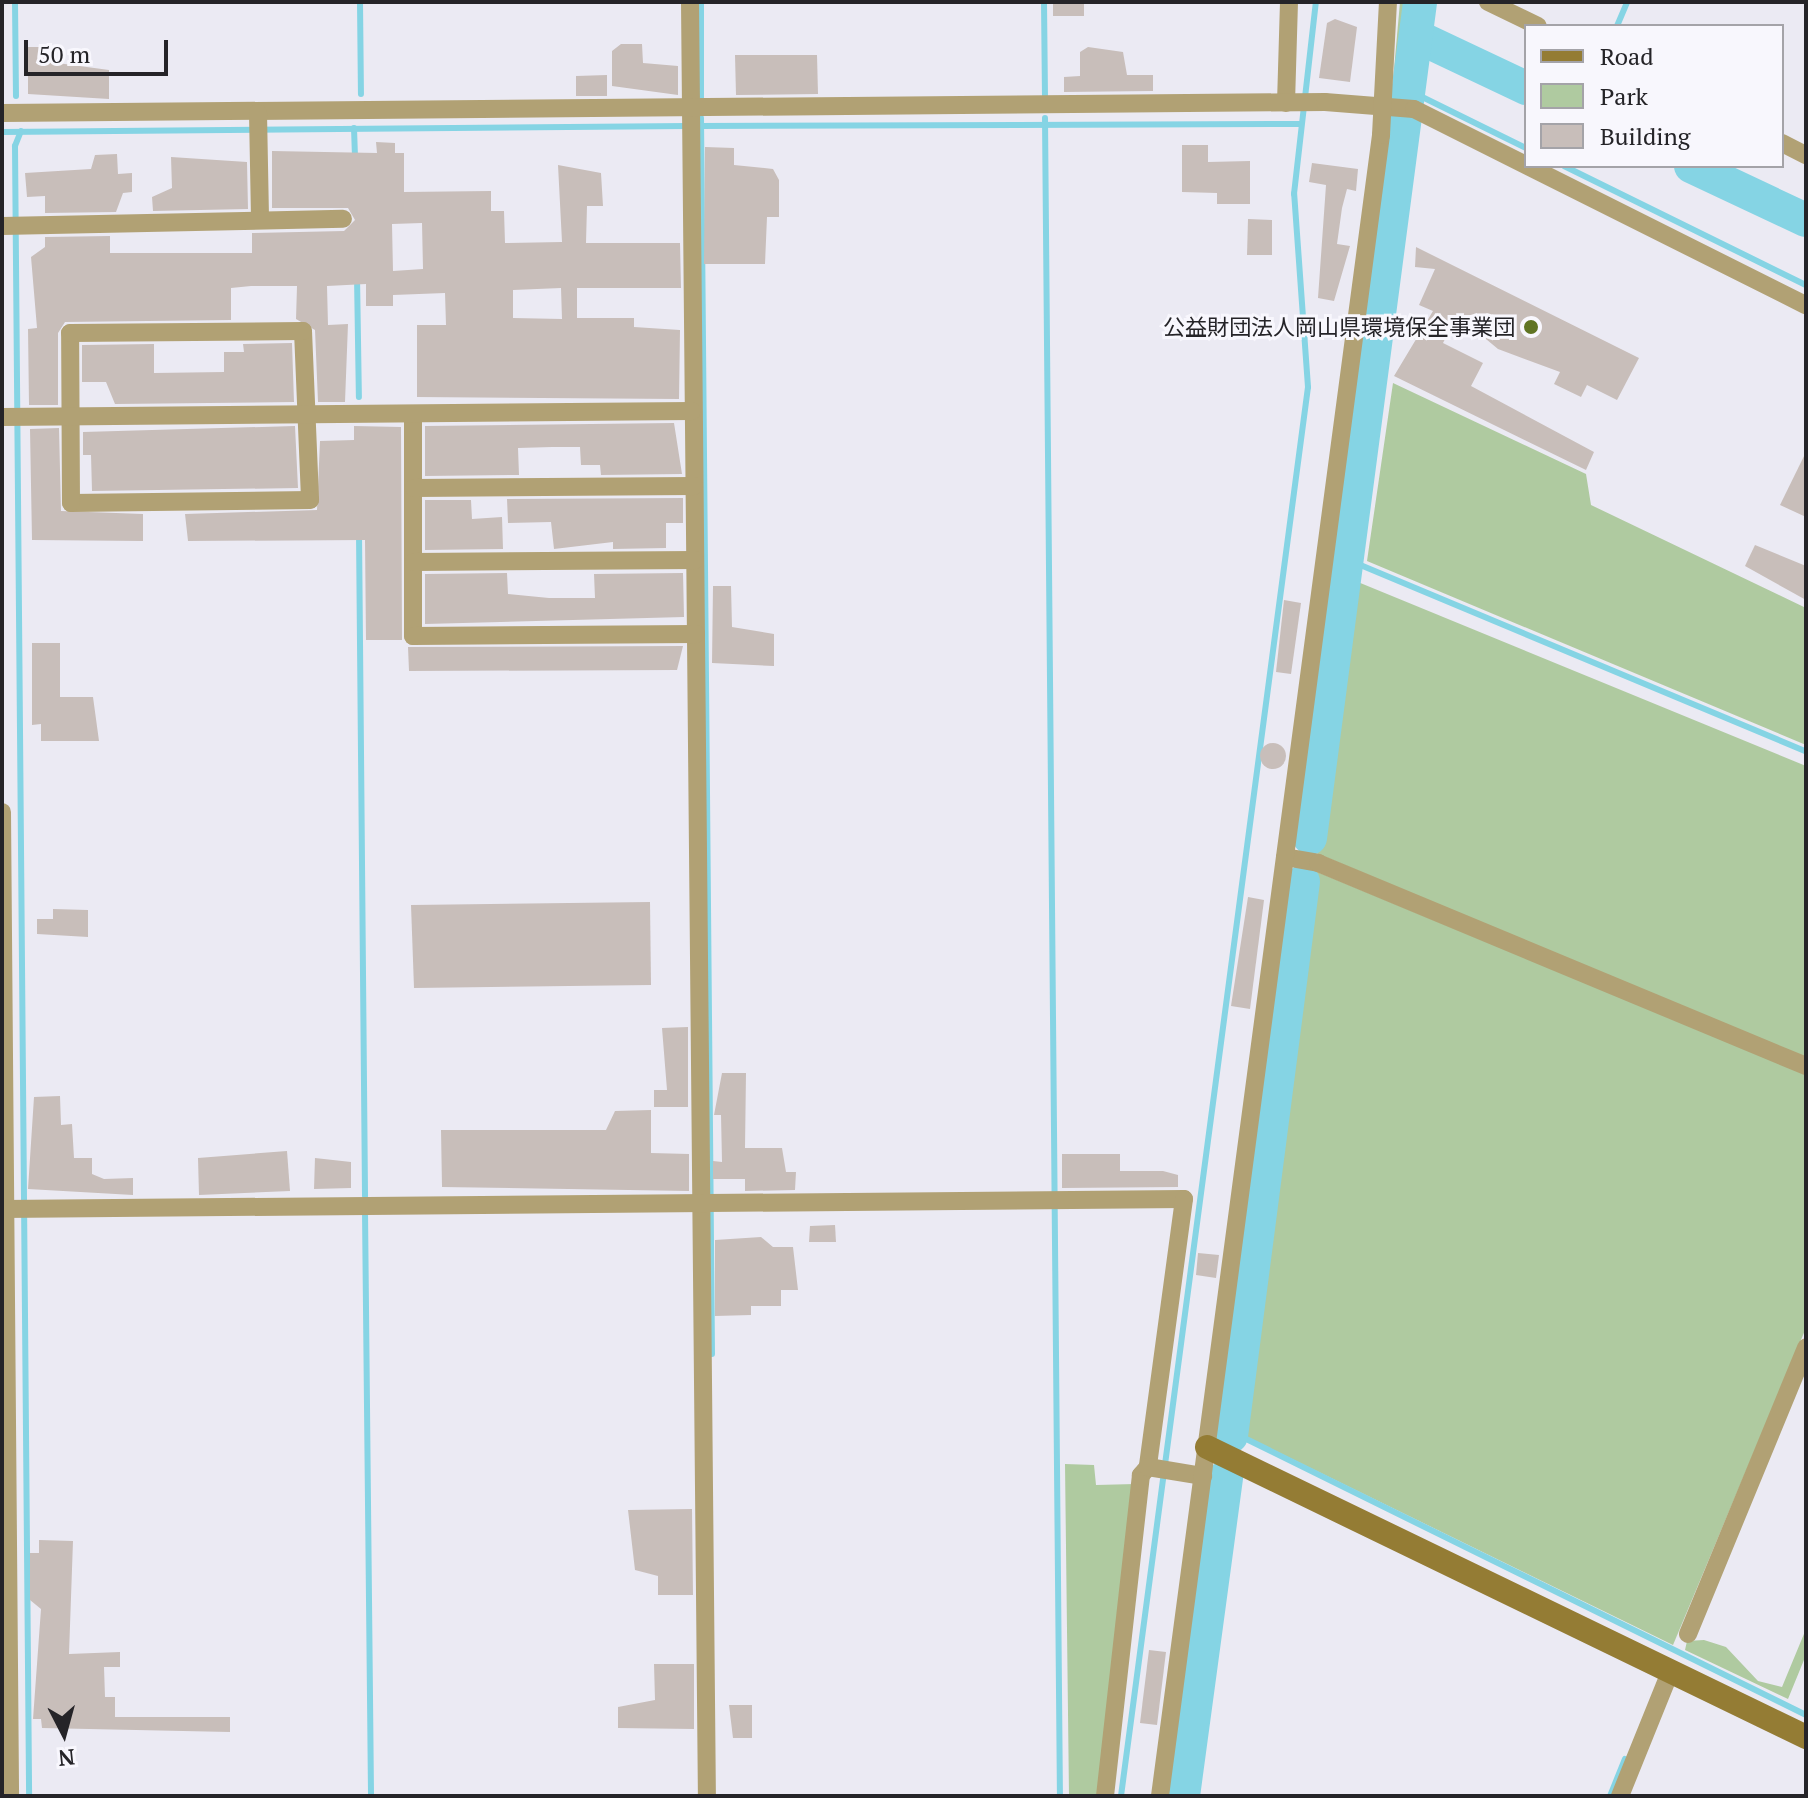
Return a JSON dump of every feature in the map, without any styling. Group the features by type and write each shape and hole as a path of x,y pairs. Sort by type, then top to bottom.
{"street":[{"path":"690,2 692,411 708,1201 707,1796"},
{"path":"1289,2 1297,103"},
{"path":"1160,1796 1285,857 1397,108 1388,2"},
{"path":"1488,2 1534,24"},
{"path":"2,113 258,124 691,121 1297,103 1397,108 1806,305"},
{"path":"258,124 260,219"},
{"path":"1784,144 1806,155"},
{"path":"12,225 343,219"},
{"path":"303,331 307,416 310,500 71,503 70,333 303,331"},
{"path":"12,417 692,411"},
{"path":"413,415 413,636 696,634"},
{"path":"414,488 694,486"},
{"path":"414,562 695,560"},
{"path":"2,812 4,1087 14,1209 10,1796"},
{"path":"1285,857 1318,863 1806,1066"},
{"path":"14,1209 1184,1199 1158,1468"},
{"path":"1688,1634 1806,1347"},
{"path":"1207,1447 1806,1737"},
{"path":"1105,1796 1141,1475 1158,1468 1203,1476"},
{"path":"1620,1796 1671,1670"}],"green space":[{"path":"1400,2 1410,2 1399,92 1392,92"},
{"path":"1393,383 1586,474 1591,505 1806,608 1806,745 1367,561"},
{"path":"1353,580 1806,766 1806,1059 1316,853"},
{"path":"1315,871 1806,1074 1806,1328 1673,1645 1239,1433"},
{"path":"1065,1464 1094,1465 1096,1485 1135,1484 1100,1796 1069,1796"},
{"path":"1806,1629 1806,1655 1788,1699 1685,1650 1687,1641 1704,1640 1726,1647 1758,1681 1782,1687"}],"building":[{"path":"1053,2 1084,2 1084,16 1053,16"},
{"path":"1335,19 1357,27 1350,82 1319,78 1327,23"},
{"path":"621,44 642,44 643,63 678,66 678,95 612,86 612,51"},
{"path":"28,47 50,47 50,62 109,70 109,99 28,94"},
{"path":"1088,47 1123,52 1127,75 1153,75 1153,91 1064,92 1064,77 1080,76 1080,52"},
{"path":"735,55 817,55 818,94 736,95"},
{"path":"607,75 607,96 576,96 576,76"},
{"path":"376,142 395,143 395,153 404,153 404,192 491,191 491,211 504,211 505,243 562,242 558,165 601,173 603,206 587,206 586,243 680,243 681,288 577,288 577,318 634,318 634,327 680,330 679,399 417,397 417,325 446,325 445,293 393,295 393,306 366,306 366,284 327,286 328,325 348,324 345,402 318,402 315,330 296,319 297,286 251,286 231,288 231,320 65,322 58,333 58,405 29,405 28,329 37,328 31,257 45,247 45,237 110,236 110,253 252,253 252,233 344,231 355,220 348,208 272,208 272,151 377,153","holes":["422,223 423,269 393,271 392,224","561,288 562,319 513,318 513,290"]},
{"path":"1182,145 1208,145 1208,162 1250,161 1250,204 1217,204 1217,193 1182,192"},
{"path":"705,147 734,148 734,165 773,169 779,180 779,217 767,217 765,264 704,264"},
{"path":"117,154 118,174 132,173 132,192 123,193 116,212 45,213 45,196 27,197 25,173 91,169 95,155"},
{"path":"171,157 247,162 248,209 153,211 152,197 172,188"},
{"path":"1312,163 1358,169 1356,191 1347,189 1342,208 1337,244 1350,246 1334,301 1318,298 1326,185 1309,182"},
{"path":"1248,219 1272,220 1272,255 1247,255"},
{"path":"1416,247 1639,358 1617,400 1587,385 1581,397 1554,384 1560,372 1498,349 1457,315 1443,343 1483,363 1471,386 1594,452 1586,470 1394,376 1433,311 1419,305 1435,269 1415,267"},
{"path":"292,343 294,402 115,404 106,382 82,382 82,345 154,344 154,373 224,372 224,352 244,352 243,344"},
{"path":"674,423 682,474 601,475 600,465 581,465 580,447 552,447 518,448 519,475 425,476 425,426"},
{"path":"295,426 298,488 92,491 91,455 83,455 83,432"},
{"path":"354,426 401,427 402,640 366,640 365,540 188,541 185,514 317,510 320,441 354,440"},
{"path":"59,428 61,511 143,514 143,541 32,540 30,429"},
{"path":"1806,452 1806,517 1780,505"},
{"path":"683,498 683,523 666,523 666,548 613,549 613,542 554,549 551,522 508,523 507,499"},
{"path":"425,500 471,500 472,519 502,517 503,549 425,550"},
{"path":"1755,545 1806,566 1806,600 1745,566"},
{"path":"507,573 508,594 595,598 594,574 683,573 684,617 425,624 425,574"},
{"path":"713,586 731,586 732,627 774,634 774,666 712,663"},
{"path":"1284,600 1301,603 1291,674 1276,672"},
{"path":"32,643 60,643 60,697 93,697 99,741 41,741 41,724 32,725"},
{"path":"683,646 677,670 409,671 408,647"},
{"path":"1273,743 1282,747 1286,756 1282,765 1273,769 1264,765 1260,756 1264,747"},
{"path":"1248,897 1264,900 1250,1009 1231,1006"},
{"path":"650,902 651,985 414,988 411,905"},
{"path":"53,909 88,910 88,937 37,934 37,919 53,919"},
{"path":"688,1027 688,1107 654,1107 654,1090 667,1090 662,1028"},
{"path":"722,1073 746,1073 745,1148 782,1148 786,1172 796,1172 795,1190 745,1191 745,1179 713,1179 713,1161 722,1162 721,1115 714,1115"},
{"path":"60,1096 61,1125 72,1124 74,1158 92,1158 92,1174 104,1179 133,1178 133,1195 28,1189 34,1097"},
{"path":"651,1110 651,1153 689,1154 689,1191 442,1187 441,1130 606,1130 615,1111"},
{"path":"287,1151 290,1191 199,1195 198,1158"},
{"path":"1062,1154 1120,1154 1120,1171 1163,1171 1178,1175 1178,1187 1062,1188"},
{"path":"315,1158 351,1162 351,1188 314,1189"},
{"path":"835,1225 836,1242 809,1242 810,1226"},
{"path":"761,1237 773,1247 793,1247 798,1290 781,1290 781,1306 751,1306 751,1315 715,1316 715,1240"},
{"path":"1198,1253 1219,1255 1216,1278 1196,1275"},
{"path":"692,1509 693,1595 658,1595 658,1576 635,1570 628,1510"},
{"path":"39,1540 73,1541 69,1654 120,1652 120,1667 104,1667 105,1697 115,1697 115,1717 230,1717 230,1732 42,1728 41,1719 33,1719 41,1609 30,1600 30,1553 39,1553"},
{"path":"1149,1650 1166,1652 1157,1725 1140,1723"},
{"path":"654,1664 694,1664 694,1729 618,1728 618,1707 655,1700"},
{"path":"729,1705 752,1705 752,1738 733,1738"}],"waterway":[{"path":"15,2 16,96"},
{"path":"360,2 361,94"},
{"path":"701,2 701,100"},
{"path":"1044,2 1045,95"},
{"path":"1121,1796 1308,387 1294,194 1316,2"},
{"path":"1310,838 1420,2"},
{"path":"1618,24 1627,2"},
{"path":"1416,36 1524,87"},
{"path":"1408,90 1524,147"},
{"path":"701,118 712,1354"},
{"path":"1045,118 1060,1796"},
{"path":"699,126 1300,124"},
{"path":"2,132 688,126"},
{"path":"354,128 355,157"},
{"path":"21,131 15,146 29,1796"},
{"path":"1568,168 1806,285"},
{"path":"1695,168 1806,220"},
{"path":"357,276 359,397"},
{"path":"359,532 365,1196"},
{"path":"1346,559 1806,751"},
{"path":"1231,1436 1303,882"},
{"path":"365,1211 371,1796"},
{"path":"1232,1432 1806,1715"},
{"path":"1183,1796 1226,1476"},
{"path":"1610,1796 1625,1759"}],"place":[{"name":"公益財団法人岡山県環境保全事業団","path":"1531,327"}]}
